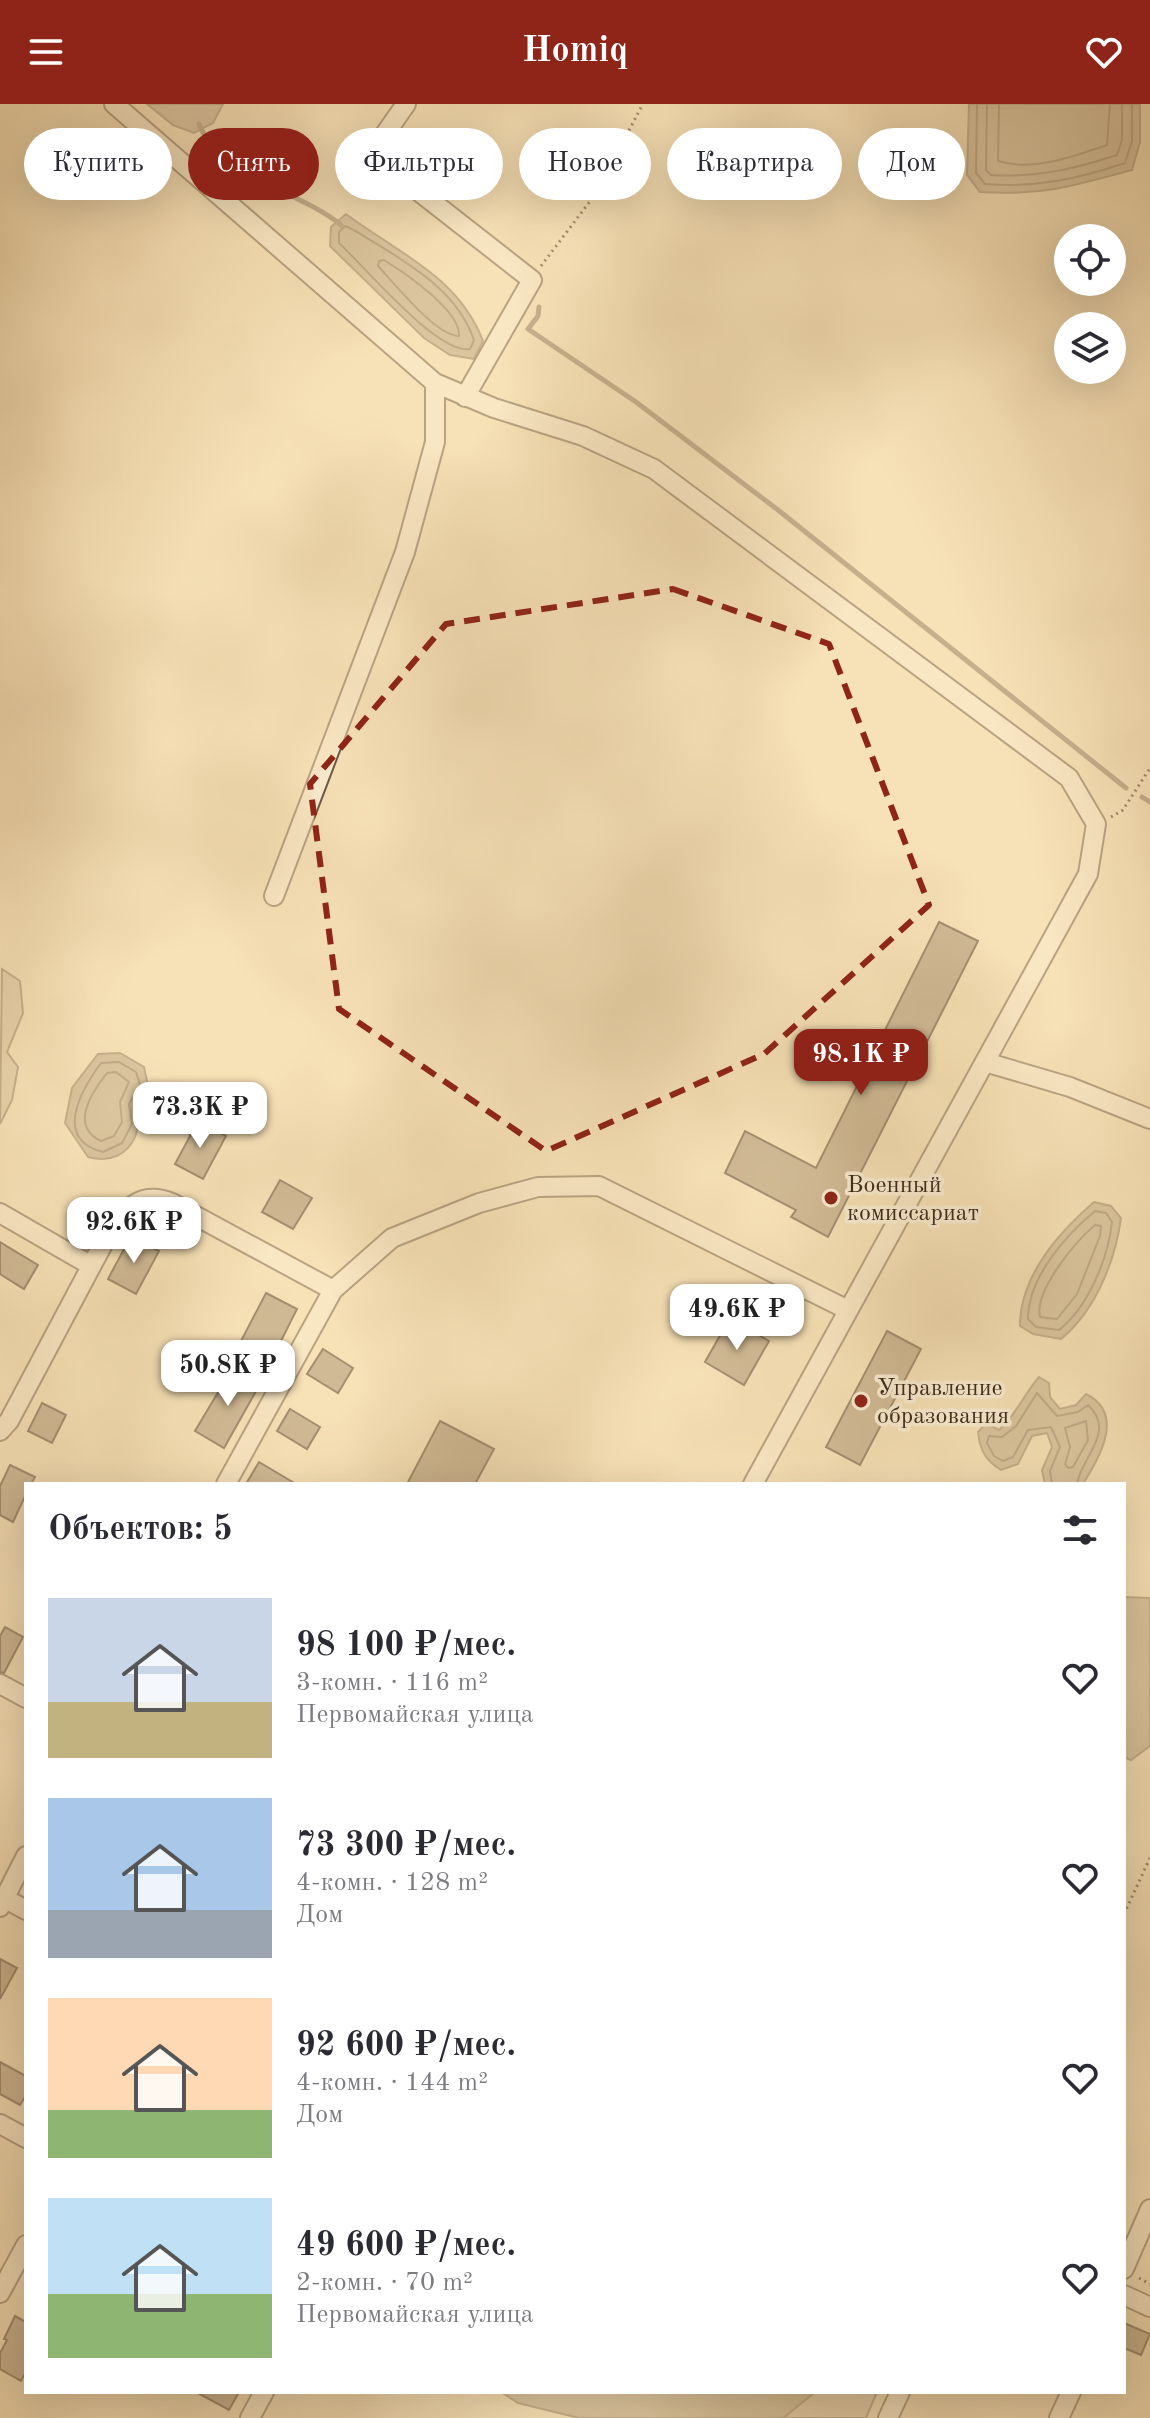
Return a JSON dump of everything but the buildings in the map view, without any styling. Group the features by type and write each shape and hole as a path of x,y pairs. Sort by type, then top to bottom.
{"street":[{"path":"114,104 435,383 465,397 583,436 654,469 1069,778 1096,824 1088,874 754,1482"},
{"path":"406,104 371,154 532,280 465,397"},
{"path":"274,896 405,552 435,442 435,383"},
{"path":"985,1062 1070,1087 1150,1119"},
{"path":"227,1482 333,1290 392,1238 479,1203 538,1187 599,1186 848,1310"},
{"path":"0,1431 9,1421 90,1265 126,1208 142,1199 159,1198 333,1290"},
{"path":"0,1213 90,1265"},
{"path":"0,1684 24,1697"},
{"path":"24,1860 2,1900 24,1909"},
{"path":"0,2124 24,2137"},
{"path":"1126,2264 1150,2209"},
{"path":"0,2293 24,2249"},
{"path":"1126,2296 1150,2307"},
{"path":"250,2418 263,2394"},
{"path":"888,2418 899,2394"},
{"path":"1059,2418 1070,2394"}],"path":[{"path":"532,280 594,196 643,104"},
{"path":"1096,824 1123,810 1150,768"},
{"path":"1126,1910 1150,1858"}],"highlighted area":[{"path":"673,589 829,644 929,905 764,1054 546,1151 339,1009 310,784 446,624"}],"shaded area":[{"path":"2,969 20,981 23,1013 7,1052 18,1067 12,1100 0,1124"},
{"path":"813,2394 876,2394 866,2418 783,2418"}],"water":[{"path":"147,104 223,104 213,123 204,128 188,128 188,131 173,125"},
{"path":"969,104 1140,104 1140,142 1132,170 1057,188 980,192 967,175"},
{"path":"346,214 425,268 458,299 483,341 474,359 450,355 424,338 330,246 331,227"},
{"path":"120,1053 144,1067 148,1086 137,1106 137,1130 128,1148 121,1154 100,1159 88,1157 65,1123 72,1088 98,1054"},
{"path":"1094,1202 1111,1206 1121,1218 1114,1252 1102,1284 1084,1314 1061,1339 1033,1334 1020,1326 1026,1290 1055,1242"},
{"path":"1039,1377 1049,1383 1050,1397 1060,1409 1076,1405 1086,1394 1105,1413 1106,1437 1084,1482 1045,1482 1042,1470 1052,1447 1047,1433 1032,1436 1018,1464 1001,1470 987,1458 978,1432 986,1423 999,1430"},
{"path":"1126,1597 1150,1598 1150,1746 1131,1760 1126,1758"},
{"path":"504,2394 813,2394 783,2418 579,2418 518,2403"}],"waterway":[{"path":"199,124 209,142 224,158 341,225"},
{"path":"539,307 538,316 528,329 636,402 778,510 1126,788"},
{"path":"1142,797 1150,802"}],"place":[{"name":"Военный комиссариат","path":"831,1198"},
{"name":"Управление образования","path":"861,1401"}]}
